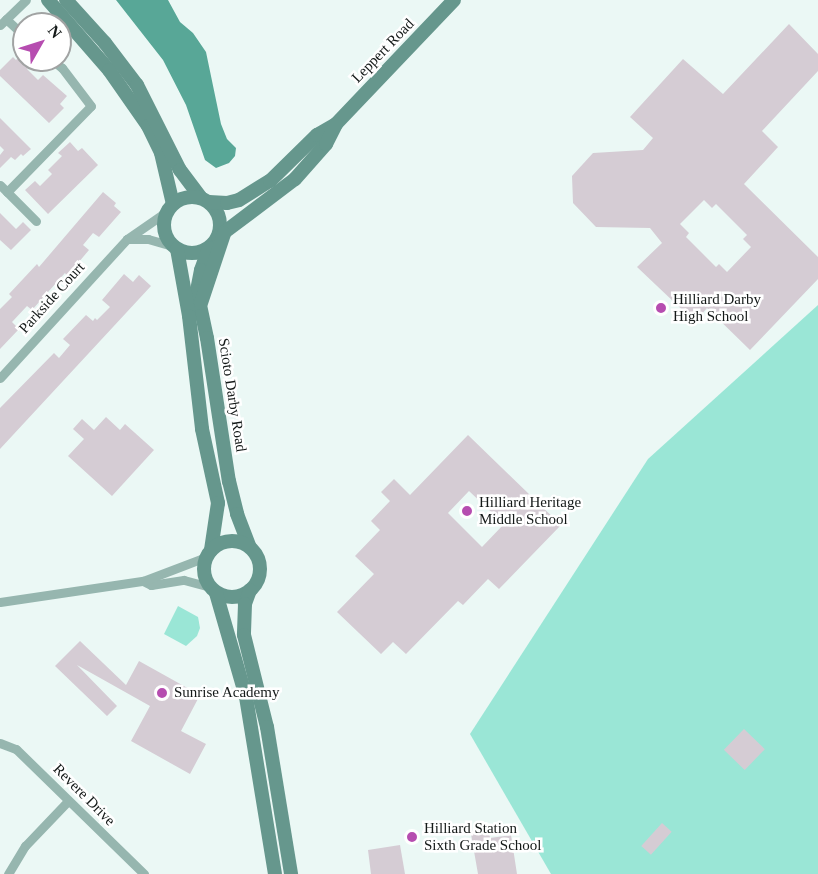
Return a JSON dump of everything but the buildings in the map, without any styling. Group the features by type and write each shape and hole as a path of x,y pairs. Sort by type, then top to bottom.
{"main road":[{"path":"48,0 109,70 148,126 162,153 170,208 164,230 175,248 189,316 202,429 218,503 209,553 203,569 213,590 246,697 275,874"},
{"path":"66,0 105,43 137,85 180,170 218,214 220,223 217,239 201,303"},
{"name":"Leppert Road","path":"217,239 295,179 326,144 336,124 454,0"},
{"name":"Leppert Road","path":"205,200 232,202 255,192 284,169 316,135 336,124"},
{"path":"170,208 189,197 205,200"},
{"path":"175,248 191,254 217,239"},
{"name":"Scioto Darby Road","path":"217,239 201,270 197,291 201,303 229,481 237,514 249,546"},
{"path":"209,553 223,542 232,540 249,546 256,553 260,572 258,581 250,590 245,604 244,635 267,727 291,874"},
{"path":"213,590 235,597 250,590"}],"street":[{"path":"3,22 26,0"},
{"path":"36,221 3,188 91,106 65,72"},
{"name":"Parkside Court","path":"0,378 127,239 170,208"},
{"path":"127,239 148,239 175,248"},
{"path":"0,602 143,581 194,564 209,553"},
{"path":"143,581 152,585 184,580 213,590"},
{"name":"Revere Drive","path":"5,742 16,749 144,874"},
{"path":"8,874 25,846 68,801"}],"shaded area":[{"path":"116,0 168,0 180,22 193,33 206,52 221,124 227,139 236,148 235,156 229,163 216,168 205,160 186,105 163,60"},
{"path":"818,305 818,874 551,874 470,734 648,459"},
{"path":"178,606 198,617 200,628 197,636 186,646 164,634"}],"place":[{"name":"Hilliard Darby High School","path":"661,308"},
{"name":"Hilliard Heritage Middle School","path":"467,511"},
{"name":"Sunrise Academy","path":"162,693"},
{"name":"Hilliard Station Sixth Grade School","path":"412,837"}]}
